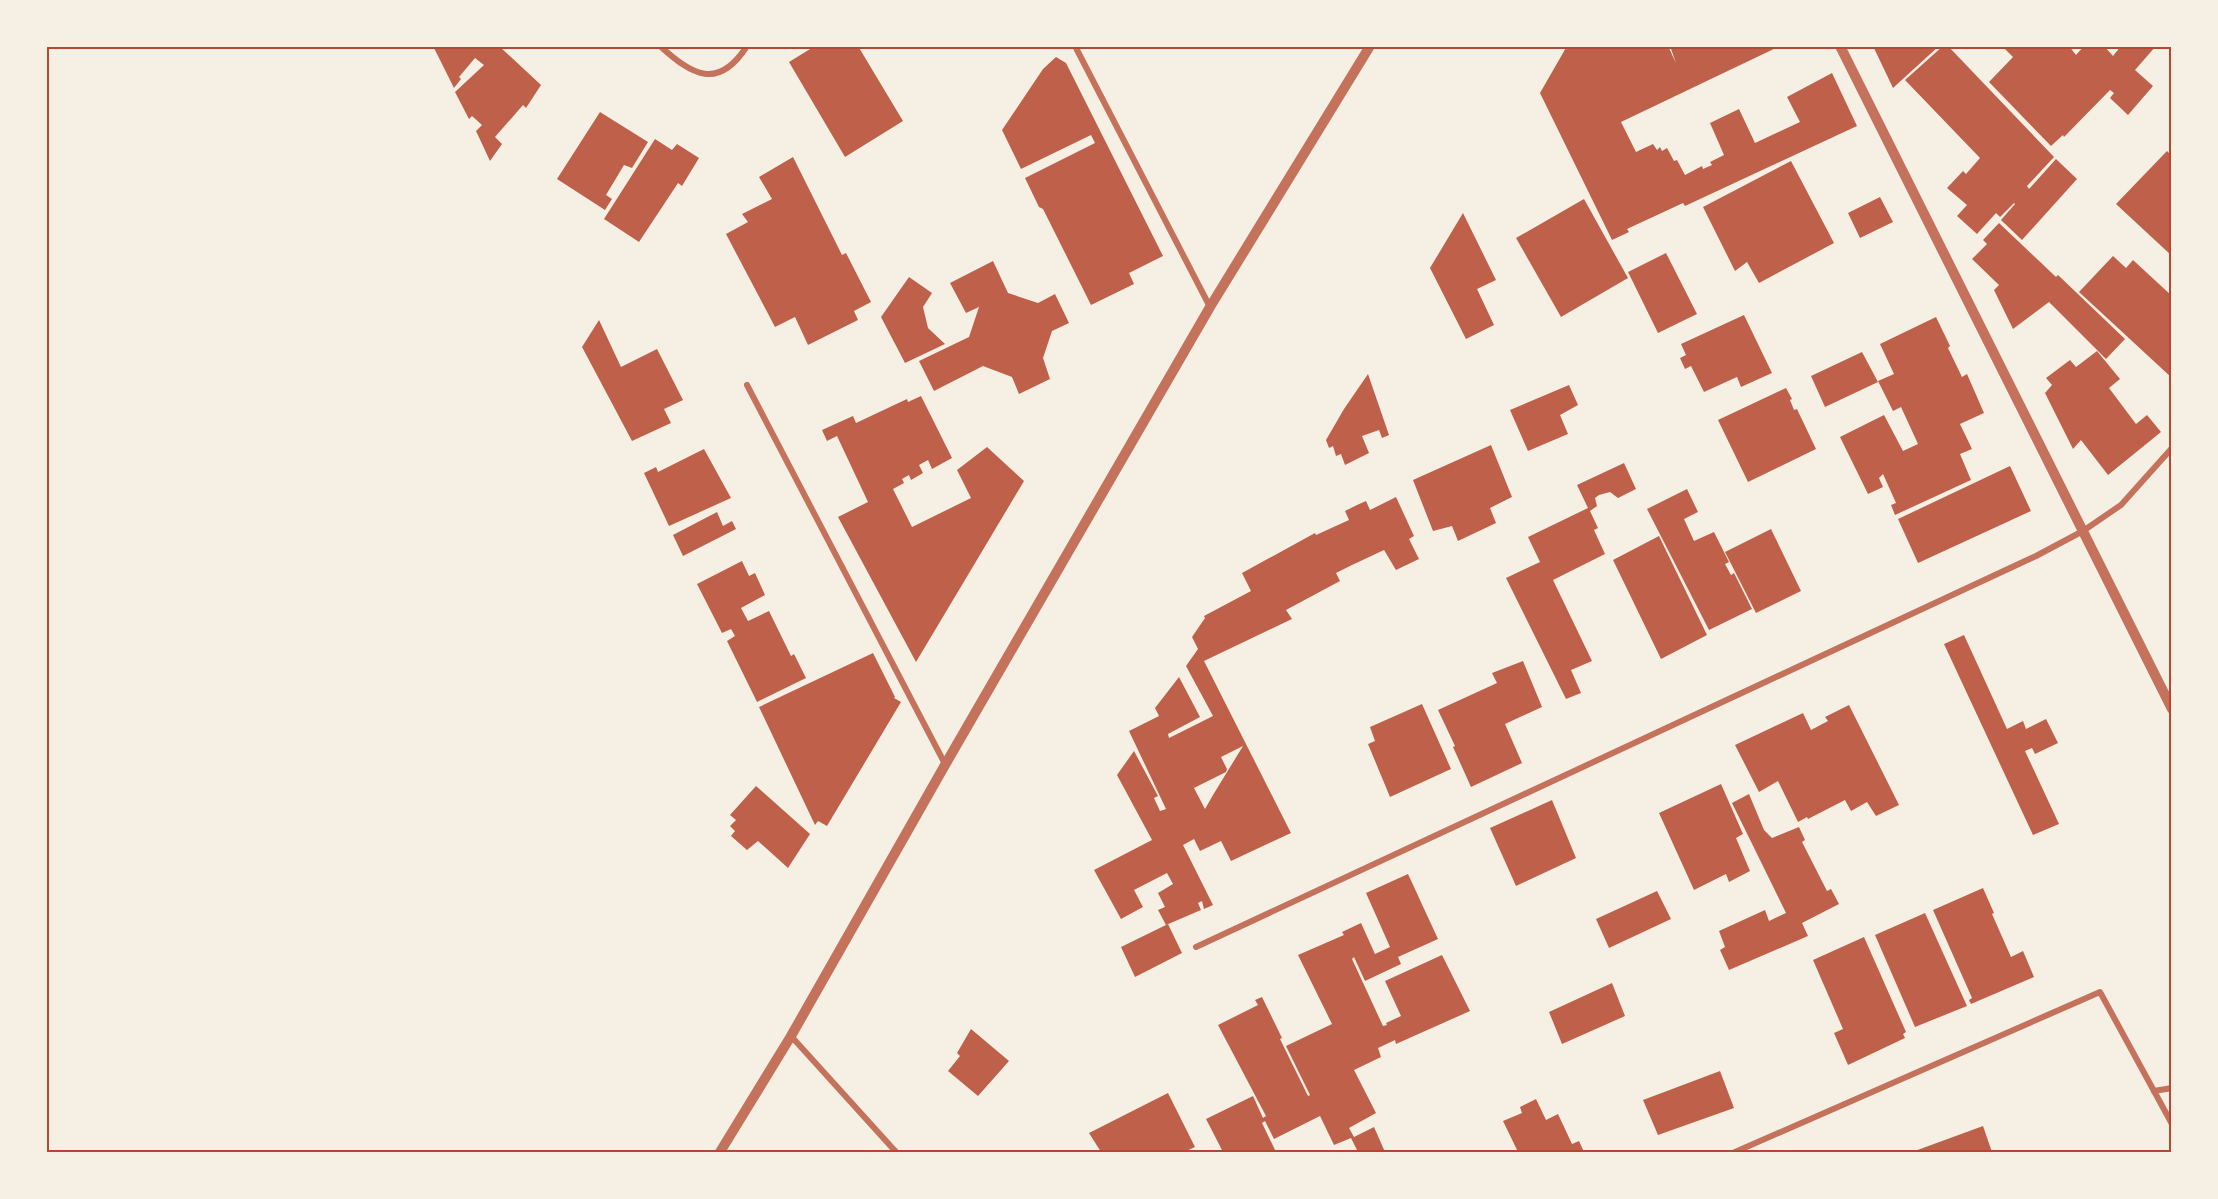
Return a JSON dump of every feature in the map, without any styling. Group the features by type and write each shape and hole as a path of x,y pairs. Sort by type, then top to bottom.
{"street":[{"path":"660,46 682,65 700,75 722,73 738,60 747,46"},
{"path":"1075,46 1210,307"},
{"path":"720,1152 791,1036 1210,307 1370,46"},
{"path":"1840,46 2172,709"},
{"path":"747,386 945,765"},
{"path":"1196,947 2026,561 2084,531 2121,505 2172,448"},
{"path":"1735,1152 2100,992 2172,1124"},
{"path":"791,1036 896,1152"},
{"path":"2154,1091 2172,1088"}],"building":[{"path":"433,46 499,46 541,85 526,108 523,105 495,137 502,144 490,161 476,131 482,125 472,116 469,119 455,92 484,65 475,58 459,77 461,79 454,88"},
{"path":"815,46 858,46 903,121 845,157 789,62"},
{"path":"1567,46 1668,46 1676,63 1670,46 1780,46 1621,122 1636,152 1653,144 1657,150 1660,147 1662,151 1667,148 1685,175 1702,166 1703,169 1712,165 1710,162 1724,155 1710,123 1739,109 1755,143 1800,122 1787,97 1832,73 1857,126 1685,206 1683,203 1627,229 1629,232 1612,240 1540,93"},
{"path":"1873,46 1939,46 1893,88"},
{"path":"1943,46 1948,46 2054,157 2027,186 2029,189 2056,159 2077,179 2022,240 2001,220 2014,203 2000,217 1996,213 1977,234 1957,216 1967,205 1947,188 1963,171 1966,174 1980,158 1905,80"},
{"path":"2002,46 2069,46 2076,55 2084,46 2104,46 2113,56 2121,46 2156,46 2135,70 2153,86 2128,115 2110,98 2114,93 2110,90 2064,137 2063,135 2051,146 1989,82 2013,57"},
{"path":"1056,57 1066,63 1163,256 1129,273 1134,284 1091,305 1025,178 1095,143 1091,135 1021,169 1002,130 1043,69"},
{"path":"600,112 648,142 632,168 624,165 606,195 612,199 605,210 557,179"},
{"path":"655,139 672,150 677,144 699,158 682,186 678,183 639,242 604,219"},
{"path":"2167,151 2172,156 2172,256 2116,204"},
{"path":"793,157 842,255 846,253 871,302 854,311 858,320 808,345 795,317 775,327 726,234 748,222 742,214 772,199 759,177"},
{"path":"1791,161 1834,243 1759,283 1747,262 1735,271 1703,207"},
{"path":"1880,197 1893,222 1860,238 1848,213"},
{"path":"1584,199 1628,278 1561,317 1516,238"},
{"path":"1463,213 1496,280 1477,289 1494,325 1466,339 1430,268"},
{"path":"1999,223 2125,339 2106,359 2049,302 2013,329 1994,290 1999,285 1972,259 1987,244 1983,240"},
{"path":"1666,253 1697,314 1658,333 1628,272"},
{"path":"2113,256 2126,268 2133,260 2172,296 2172,378 2079,292"},
{"path":"993,261 1008,293 1038,303 1055,294 1069,323 1052,331 1043,358 1050,379 1019,394 1012,377 983,366 934,391 919,361 969,337 979,307 966,313 950,283"},
{"path":"909,277 932,293 923,307 928,328 945,344 905,363 881,317"},
{"path":"1744,315 1772,373 1741,387 1737,377 1704,392 1691,366 1685,369 1680,358 1686,355 1681,344"},
{"path":"1936,317 1962,377 1967,374 1984,413 1960,424 1972,449 1960,454 1971,480 1895,515 1891,505 1896,503 1883,474 1879,478 1883,487 1868,494 1840,437 1884,415 1903,451 1918,444 1901,407 1893,411 1878,381 1894,374 1880,344"},
{"path":"599,320 621,367 657,349 683,400 664,409 671,423 632,441 582,347"},
{"path":"2097,351 2120,379 2109,388 2136,424 2147,415 2161,432 2108,475 2081,440 2073,449 2045,393 2052,385 2046,378 2070,360 2076,367"},
{"path":"1862,352 1878,382 1825,407 1811,376"},
{"path":"1368,374 1389,435 1382,438 1379,430 1362,436 1369,453 1345,465 1341,454 1336,456 1333,446 1329,448 1326,440"},
{"path":"1569,385 1578,405 1560,415 1568,434 1528,451 1510,410"},
{"path":"1786,388 1792,399 1790,400 1794,410 1797,409 1816,449 1748,482 1718,420"},
{"path":"921,396 952,458 932,469 928,460 919,465 923,473 911,480 909,475 902,479 904,483 893,489 912,527 971,498 957,470 987,447 1024,481 916,662 838,517 868,502 837,436 827,441 822,430 853,416 856,423 907,399 908,402"},
{"path":"1491,445 1512,497 1490,508 1496,523 1458,541 1452,526 1433,531 1413,480"},
{"path":"704,449 731,498 669,526 644,473 656,467 658,472"},
{"path":"1624,463 1636,489 1618,498 1610,492 1599,495 1595,498 1597,506 1590,511 1598,528 1594,530 1605,554 1553,580 1592,661 1571,670 1581,693 1566,699 1506,578 1540,562 1528,537 1588,508 1577,485"},
{"path":"2010,466 2031,511 1918,563 1898,519"},
{"path":"1687,489 1698,512 1684,519 1694,541 1714,532 1729,562 1725,564 1731,575 1734,573 1752,609 1709,630 1647,509"},
{"path":"1396,497 1414,536 1409,539 1419,559 1396,570 1384,550 1352,565 1336,573 1340,581 1286,610 1292,619 1204,661 1291,833 1231,861 1221,841 1200,851 1194,839 1183,845 1213,905 1204,909 1202,901 1198,903 1201,910 1166,925 1158,910 1165,907 1158,893 1173,884 1167,873 1134,890 1143,907 1121,919 1094,870 1152,840 1117,775 1134,751 1158,796 1154,798 1160,811 1166,809 1129,731 1159,716 1155,708 1179,677 1200,717 1168,734 1169,738 1213,716 1186,666 1198,649 1192,637 1205,618 1204,616 1251,591 1242,573 1315,533 1316,535 1349,520 1345,511 1357,505 1366,501 1370,510","holes":["1243,746 1205,809 1194,788 1226,772 1227,769 1221,757"]},
{"path":"717,512 723,526 732,521 736,529 683,556 673,535"},
{"path":"1771,529 1801,591 1756,613 1725,552"},
{"path":"1659,536 1707,635 1661,659 1613,560"},
{"path":"742,561 749,576 755,573 765,595 741,608 748,621 769,611 791,656 794,654 806,678 757,702 727,641 735,636 731,629 722,633 697,584"},
{"path":"1964,635 2007,729 2023,721 2026,729 2046,719 2058,743 2035,754 2032,748 2025,751 2059,824 2033,835 1944,644"},
{"path":"873,653 894,698 901,702 827,826 818,821 815,825 759,707"},
{"path":"1523,661 1542,707 1505,724 1522,763 1471,787 1438,710 1497,683 1492,673"},
{"path":"1422,704 1451,769 1390,797 1368,744 1375,741 1370,727"},
{"path":"1849,705 1899,805 1876,816 1867,802 1851,811 1845,800 1798,822 1778,781 1759,792 1735,745 1803,713 1811,730 1828,721 1825,717"},
{"path":"1721,784 1743,834 1736,838 1750,871 1729,882 1726,874 1694,890 1659,813"},
{"path":"756,786 810,834 788,868 758,841 747,850 731,836 735,831 730,826 736,820 730,815"},
{"path":"1749,794 1764,830 1772,838 1799,827 1805,840 1802,842 1827,891 1831,889 1839,904 1802,923 1808,936 1729,970 1720,950 1725,947 1719,931 1765,910 1769,921 1786,913 1732,803"},
{"path":"1552,800 1576,858 1516,886 1490,828"},
{"path":"1408,874 1438,939 1398,957 1401,964 1365,981 1354,957 1352,959 1383,1026 1401,1016 1385,981 1442,955 1470,1011 1396,1044 1395,1040 1378,1048 1381,1057 1354,1070 1376,1113 1349,1128 1354,1137 1374,1127 1385,1152 1358,1152 1351,1138 1334,1145 1320,1116 1274,1139 1265,1121 1262,1123 1276,1152 1223,1152 1206,1119 1253,1096 1263,1118 1266,1116 1218,1025 1258,1005 1255,1000 1262,997 1282,1038 1280,1039 1308,1096 1310,1095 1286,1046 1332,1024 1298,955 1344,935 1342,932 1361,923 1375,954 1390,947 1366,893"},
{"path":"1983,888 2011,957 2023,951 2034,977 1971,1004 1969,1000 1972,998 1933,910"},
{"path":"1657,891 1671,919 1609,948 1596,919"},
{"path":"1925,913 1967,1006 1915,1027 1875,935"},
{"path":"1168,924 1182,953 1135,977 1121,947"},
{"path":"1864,937 1906,1032 1903,1034 1905,1038 1848,1065 1834,1033 1843,1029 1813,960"},
{"path":"1612,983 1625,1016 1562,1044 1549,1012"},
{"path":"971,1029 1009,1061 978,1096 948,1071 960,1056 957,1053"},
{"path":"1720,1071 1734,1108 1658,1135 1643,1100"},
{"path":"1168,1093 1195,1147 1184,1152 1101,1152 1089,1133"},
{"path":"1536,1099 1546,1120 1558,1114 1572,1144 1579,1141 1584,1152 1518,1152 1503,1121 1522,1113 1520,1107"},
{"path":"1983,1126 1992,1152 1912,1152"}]}
